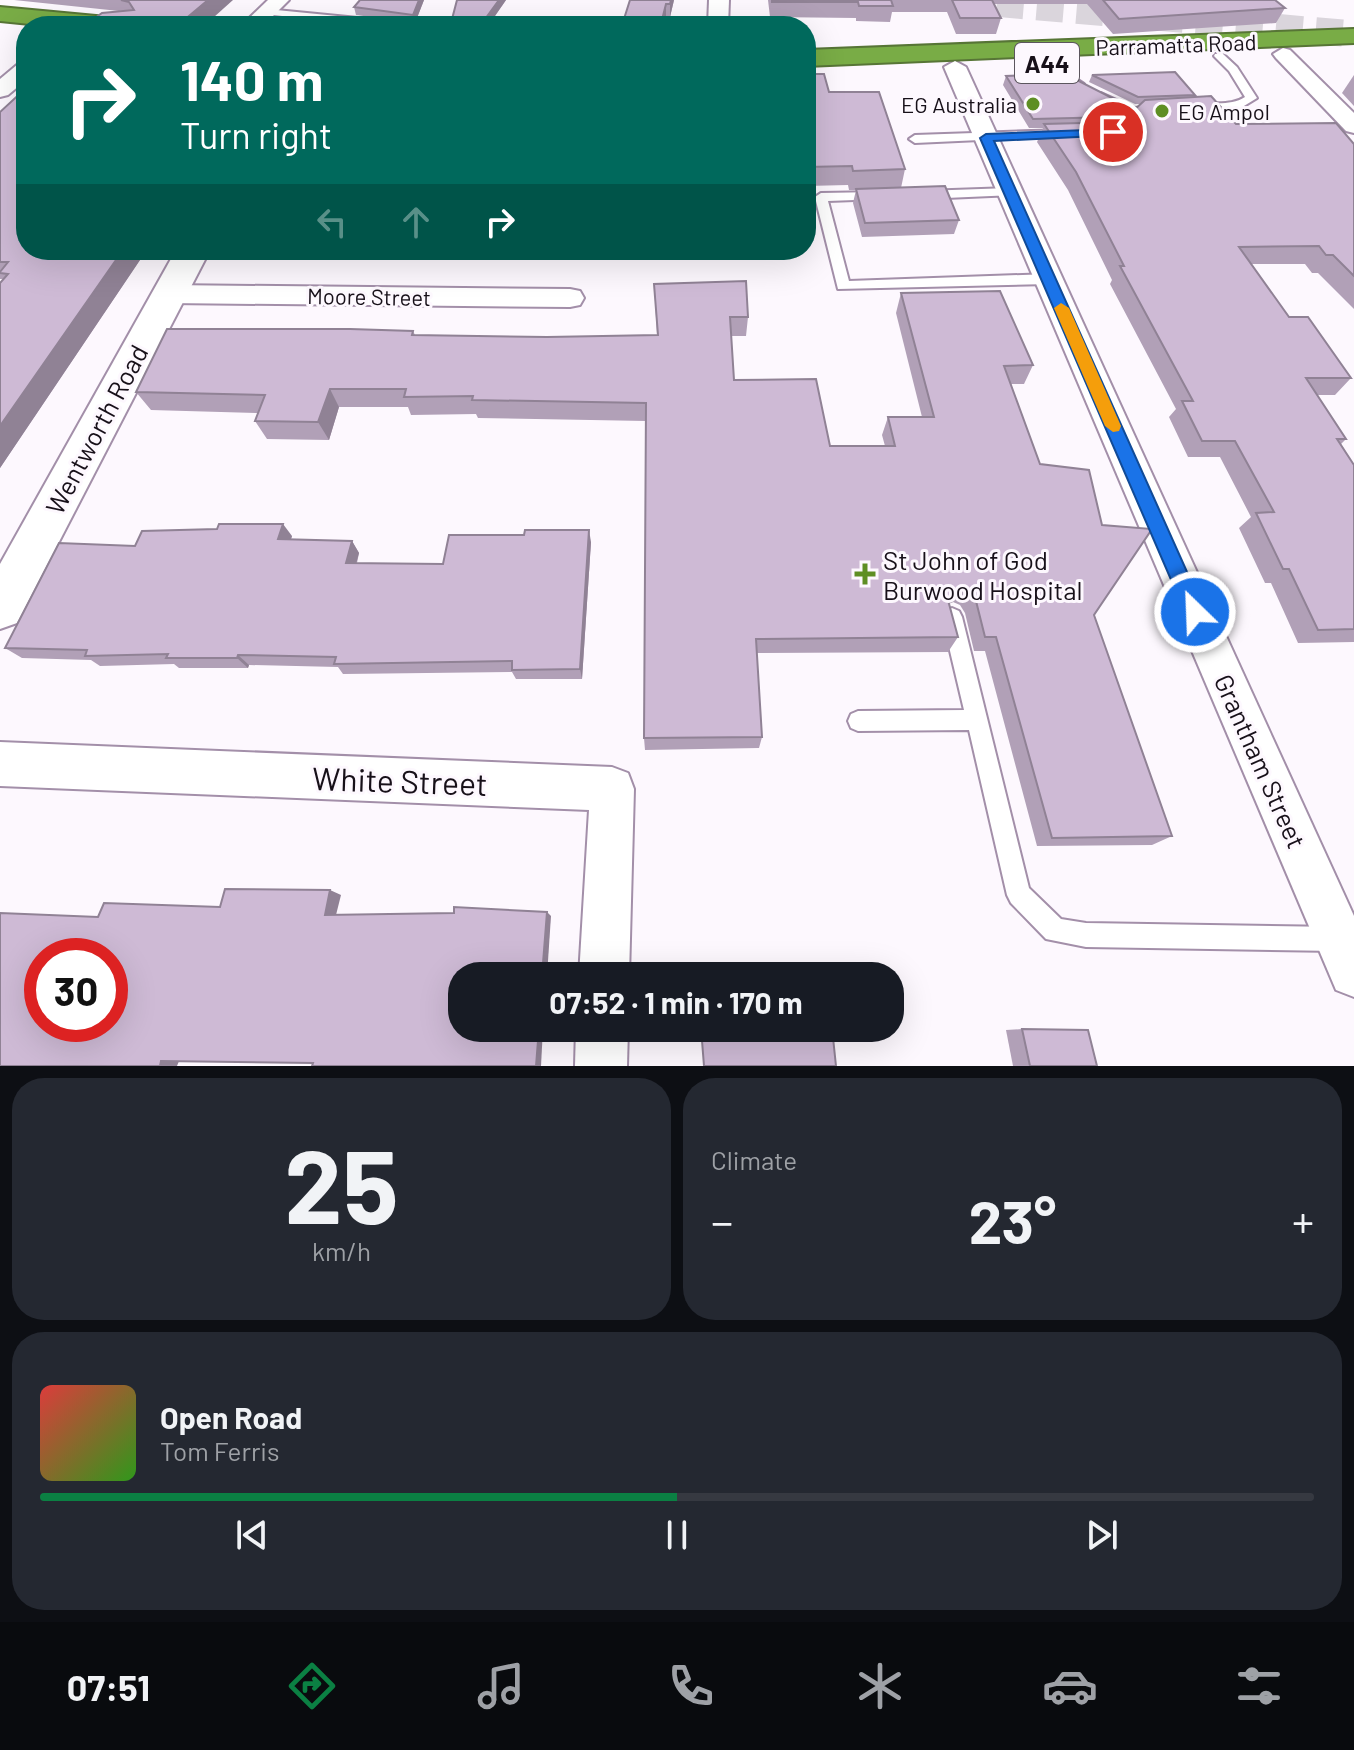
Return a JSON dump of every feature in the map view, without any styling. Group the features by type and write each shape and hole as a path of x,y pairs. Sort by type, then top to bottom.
{"highway":[{"path":"0,14 21,16"},
{"name":"Parramatta Road","path":"816,58 1354,36"},
{"name":"Parramatta Road","path":"816,73 1354,51"}],"street":[{"path":"1283,54 1354,126"},
{"name":"Grantham Street","path":"955,67 1347,956"},
{"path":"0,90 16,77"},
{"name":"Wentworth Road","path":"0,608 187,260"},
{"name":"Moore Street","path":"168,294 570,298"},
{"name":"White Street","path":"0,764 612,789 605,962"},
{"path":"601,1066 602,1042"}],"lane":[{"path":"273,6 307,16"},
{"path":"1178,109 1239,106 1251,98 1233,69 1219,56"},
{"path":"1045,63 1062,76 1132,111 1162,110"},
{"path":"1123,122 1132,111"},
{"path":"915,139 1071,134"},
{"path":"1010,192 821,197 843,286 1049,279"},
{"path":"952,614 1019,895 1055,930 1347,956"},
{"path":"858,721 977,720"}],"building":[{"path":"121,0 208,0 189,16 98,16 134,10 129,2"},
{"path":"360,0 419,0 413,15 354,7"},
{"path":"457,0 499,0 487,16 453,16"},
{"path":"630,0 671,0 670,4 666,4 663,16 625,16"},
{"path":"772,0 891,0 893,6 859,6 858,2"},
{"path":"952,0 992,0 1001,18 960,18"},
{"path":"1103,0 1275,0 1285,8 1119,19"},
{"path":"1175,72 1195,95 1138,97 1092,75"},
{"path":"816,74 824,74 829,92 879,92 905,169 853,171 852,166 816,167"},
{"path":"1065,74 1124,104 1113,117 1033,119 1006,76"},
{"path":"1211,96 1236,124 1336,123 1354,144 1354,276 1319,246 1239,247 1289,317 1308,317 1351,378 1306,378 1346,439 1337,439 1354,465 1354,629 1318,630 1289,569 1283,569 1256,513 1274,512 1235,441 1202,441 1182,401 1193,401 1120,266 1124,266 1076,172 1044,124 1121,122 1145,100"},
{"path":"16,97 16,260 116,260 0,426 0,283 8,274 0,272 8,262 0,262 0,112"},
{"path":"945,186 959,220 865,223 856,189"},
{"path":"746,281 748,317 730,317 734,380 816,379 830,446 895,446 888,417 934,417 901,293 1000,291 1033,365 1004,366 1040,464 1089,470 1102,525 1152,529 1094,615 1172,836 1052,838 996,637 985,637 975,597 963,587 953,590 948,600 958,637 756,639 762,737 644,738 646,403 472,400 473,396 404,397 406,389 330,389 318,422 255,421 265,395 136,392 167,329 350,329 413,331 412,335 547,337 658,335 654,284"},
{"path":"219,524 283,524 278,539 352,541 346,563 443,564 449,535 524,535 525,530 589,530 580,669 512,670 512,661 334,664 336,657 85,656 87,650 5,648 59,543 135,546 142,531 217,529"},
{"path":"225,889 330,890 325,915 454,913 454,907 547,912 543,962 448,962 448,1042 538,1042 536,1066 312,1066 313,1063 161,1061 160,1066 0,1066 0,913 98,917 104,903 220,907"},
{"path":"1022,1029 1088,1030 1097,1066 1030,1066"},
{"path":"702,1042 833,1042 836,1066 704,1066"}],"tunnel":[{"path":"957,0 1354,34"}],"slow traffic":[{"path":"1061,308 1113,426"}],"place":[{"name":"EG Australia","path":"1033,104"},
{"name":"EG Ampol","path":"1162,111"},
{"name":"St John of God Burwood Hospital","path":"865,574"}],"route":[{"path":"1113,132 986,138 1195,612"}]}
